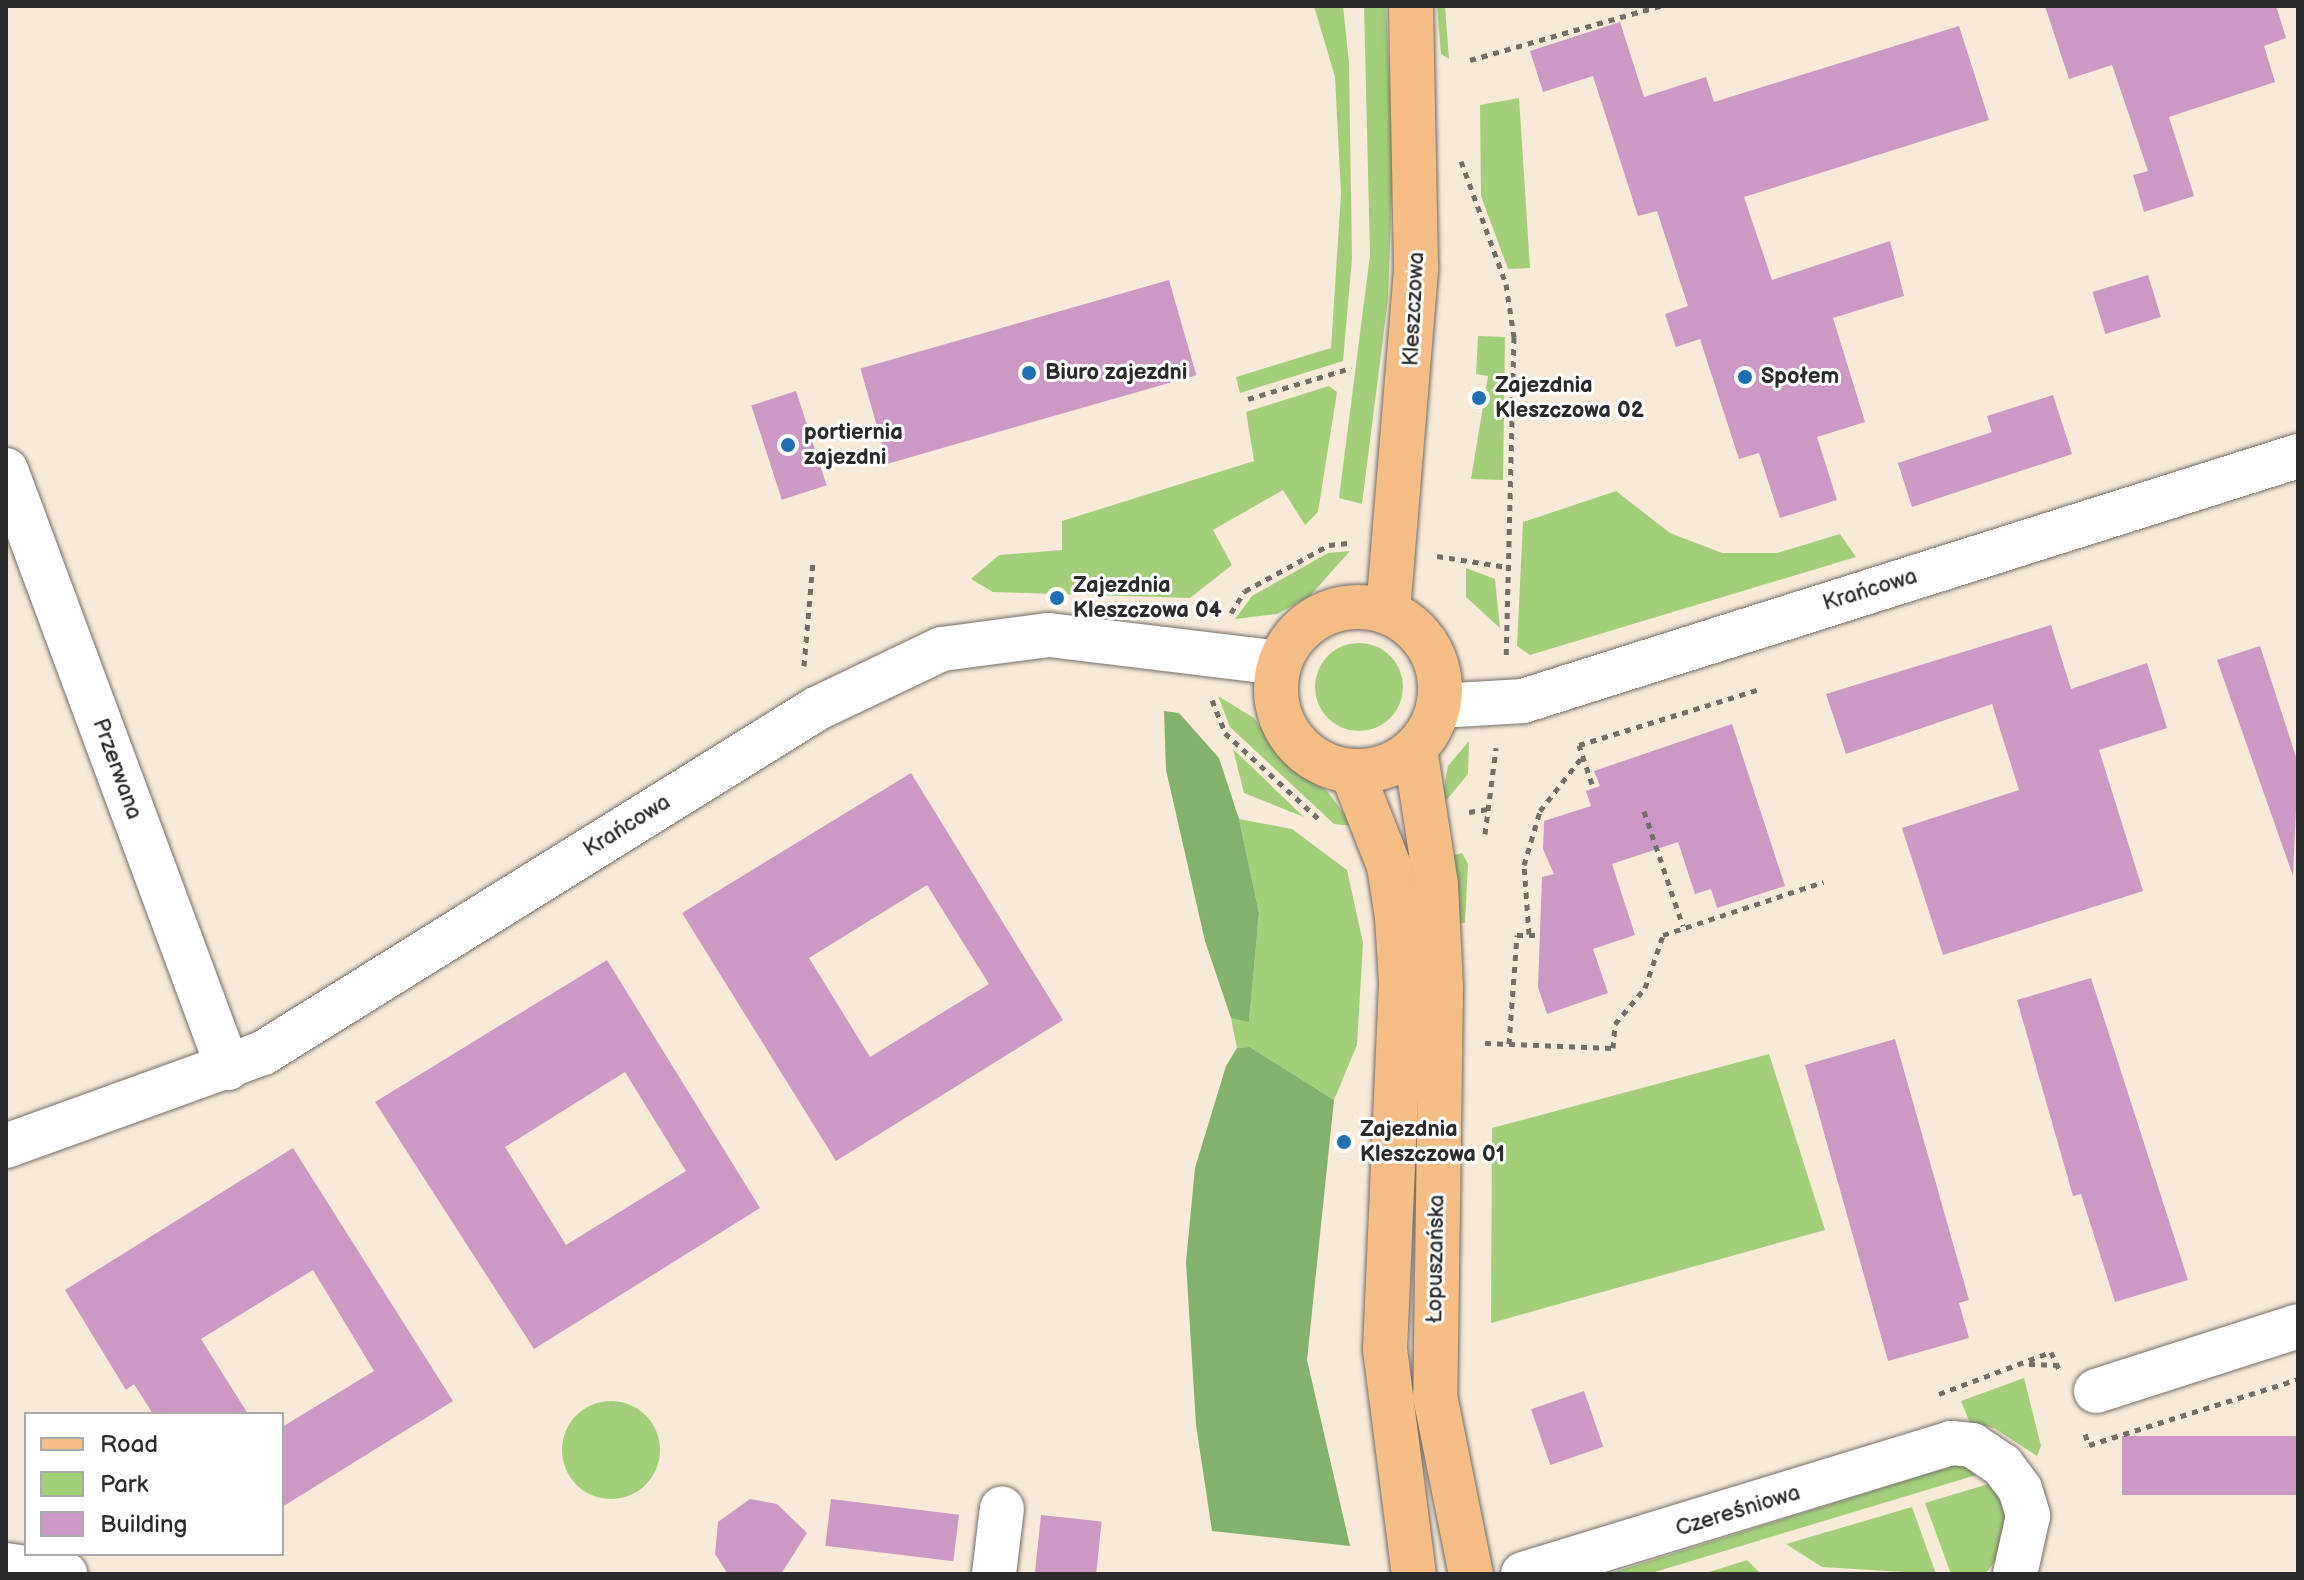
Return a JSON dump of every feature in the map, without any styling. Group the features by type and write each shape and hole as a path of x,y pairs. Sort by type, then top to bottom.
{"main road":[{"name":"Kleszczowa","path":"1388,611 1416,267 1411,6"},
{"path":"1331,611 1388,611 1430,649 1439,706 1415,749 1386,767 1352,772 1306,754 1285,729 1275,697 1279,663 1299,631 1331,611"},
{"name":"Łopuszańska","path":"1415,749 1436,885 1441,988 1435,1396 1471,1574"},
{"path":"1352,772 1389,866 1397,917 1401,983 1385,1349 1414,1574"}],"street":[{"name":"Krańcowa","path":"1439,706 1523,701 2298,456"},
{"name":"Przerwana","path":"6,470 228,1068"},
{"name":"Krańcowa","path":"6,1146 228,1068 816,709 942,649 1049,635 1279,663"},
{"path":"2096,1391 2298,1326"},
{"name":"Czereśniowa","path":"1523,1574 1951,1443 1972,1445 2002,1465 2020,1489 2028,1516 2015,1574"},
{"path":"994,1574 1002,1508"},
{"path":"6,1565 65,1574"}],"path":[{"path":"1470,60 1660,6"},
{"path":"1460,145 1506,284 1513,328 1506,677"},
{"path":"1248,399 1351,368"},
{"path":"1229,620 1245,591 1329,545 1356,544"},
{"path":"1444,557 1507,567"},
{"path":"801,683 813,562"},
{"path":"1592,784 1579,745 1760,689"},
{"path":"1211,692 1225,733 1332,830"},
{"path":"1485,834 1496,738"},
{"path":"1529,934 1524,865 1540,811 1583,756"},
{"path":"1644,811 1683,926"},
{"path":"1496,1044 1613,1048 1615,1024 1645,988 1656,945 1683,926 1823,882"},
{"path":"1509,1044 1517,935 1537,935"},
{"path":"1939,1394 2051,1352"}],"green space":[{"path":"1314,6 1343,6 1349,63 1352,259 1343,361 1240,393 1236,377 1331,348 1341,194 1335,77"},
{"path":"1364,6 1386,6 1393,161 1388,299 1362,504 1339,498 1370,255"},
{"path":"1437,6 1445,6 1449,59 1441,54"},
{"path":"1519,98 1530,268 1508,269 1481,196 1480,105"},
{"path":"1478,336 1505,337 1503,480 1471,479 1488,376 1476,374"},
{"path":"1329,386 1337,392 1318,512 1305,525 1283,490 1213,530 1232,565 1190,598 993,592 971,579 999,555 1062,550 1062,521 1254,461 1246,412"},
{"path":"1616,491 1670,533 1722,553 1777,553 1840,534 1856,557 1530,655 1517,646 1523,522"},
{"path":"1350,551 1309,597 1277,614 1235,619 1252,596 1328,553"},
{"path":"1466,568 1495,579 1500,628 1466,597"},
{"path":"1350,643 1368,643 1384,650 1396,662 1403,678 1403,696 1396,712 1384,724 1368,731 1350,731 1334,724 1322,712 1315,696 1315,678 1322,662 1334,650"},
{"path":"1218,696 1254,718 1284,760 1327,791 1353,826 1334,824 1230,727"},
{"path":"1164,711 1179,713 1219,758 1239,819 1259,913 1249,1022 1231,1018 1205,941 1166,770"},
{"path":"1469,741 1468,774 1440,808 1448,766"},
{"path":"1233,749 1304,817 1244,793"},
{"path":"1239,819 1292,829 1347,870 1363,943 1357,1045 1334,1100 1250,1047 1237,1048 1231,1018 1249,1021 1259,913"},
{"path":"1462,853 1468,864 1465,923 1459,923 1452,856"},
{"path":"1250,1047 1334,1100 1307,1360 1350,1546 1212,1531 1196,1425 1186,1262 1195,1168 1226,1066 1237,1048"},
{"path":"1769,1054 1825,1230 1491,1323 1492,1128"},
{"path":"2024,1378 2041,1446 2037,1456 1994,1428 1970,1423 1961,1401"},
{"path":"611,1401 630,1405 645,1416 656,1431 660,1450 656,1469 645,1484 630,1495 611,1499 592,1495 577,1484 566,1469 562,1450 566,1431 577,1416 592,1405"},
{"path":"1962,1463 1983,1473 1648,1574 1608,1574"},
{"path":"1995,1482 2010,1508 2000,1555 1985,1574 1951,1574 1925,1503"},
{"path":"1912,1507 1936,1574 1822,1567 1786,1544"},
{"path":"1747,1560 1761,1574 1703,1574"}],"building":[{"path":"2045,6 2276,6 2286,38 2264,46 2275,82 2169,117 2194,196 2144,212 2133,175 2148,171 2112,65 2069,79"},
{"path":"1620,22 1644,97 1706,77 1714,102 1959,26 1989,120 1744,197 1772,280 1890,241 1904,296 1833,318 1865,422 1817,437 1837,500 1780,518 1759,453 1739,459 1700,339 1676,347 1665,314 1688,306 1657,211 1638,216 1593,76 1543,92 1530,51"},
{"path":"2148,275 2161,317 2105,334 2093,292"},
{"name":"Biuro zajezdni","path":"1169,280 1196,375 888,464 860,368"},
{"name":"portiernia zajezdni","path":"796,391 827,485 782,500 751,406"},
{"path":"2053,395 2072,454 1912,507 1898,463 1992,432 1987,416"},
{"path":"2051,625 2071,689 2147,663 2167,728 2099,750 2143,891 1943,955 1902,828 2019,790 1992,704 1846,754 1826,694"},
{"path":"2260,646 2298,763 2293,876 2217,660"},
{"path":"1732,724 1785,886 1717,908 1711,889 1695,894 1678,842 1612,864 1635,935 1593,949 1608,993 1547,1014 1538,987 1542,877 1554,874 1543,849 1544,821 1591,806 1586,791 1600,786 1594,771"},
{"path":"911,773 1063,1020 836,1161 682,913","holes":["927,885 989,984 870,1057 809,958"]},
{"path":"607,960 760,1208 534,1349 375,1102","holes":["625,1072 686,1171 566,1245 505,1147"]},
{"path":"2091,978 2188,1280 2115,1302 2081,1194 2073,1196 2017,1000"},
{"path":"1895,1039 1969,1300 1959,1303 1969,1338 1888,1361 1805,1065"},
{"path":"293,1148 453,1401 284,1506 284,1426 374,1371 313,1270 201,1339 247,1412 152,1412 134,1384 126,1390 65,1290"},
{"path":"1584,1391 1603,1447 1550,1465 1531,1409"},
{"path":"2122,1436 2298,1436 2298,1495 2122,1495"},
{"path":"750,1499 777,1504 807,1533 781,1574 728,1574 715,1554 718,1522"},
{"path":"831,1499 959,1515 953,1561 825,1546"},
{"path":"1041,1515 1102,1521 1096,1574 1035,1574"}],"place":[{"name":"Biuro zajezdni","path":"1029,373"},
{"name":"Społem","path":"1745,377"},
{"name":"Zajezdnia Kleszczowa 02","path":"1479,398"},
{"name":"portiernia zajezdni","path":"788,445"},
{"name":"Zajezdnia Kleszczowa 04","path":"1057,598"},
{"name":"Zajezdnia Kleszczowa 01","path":"1344,1142"}]}
